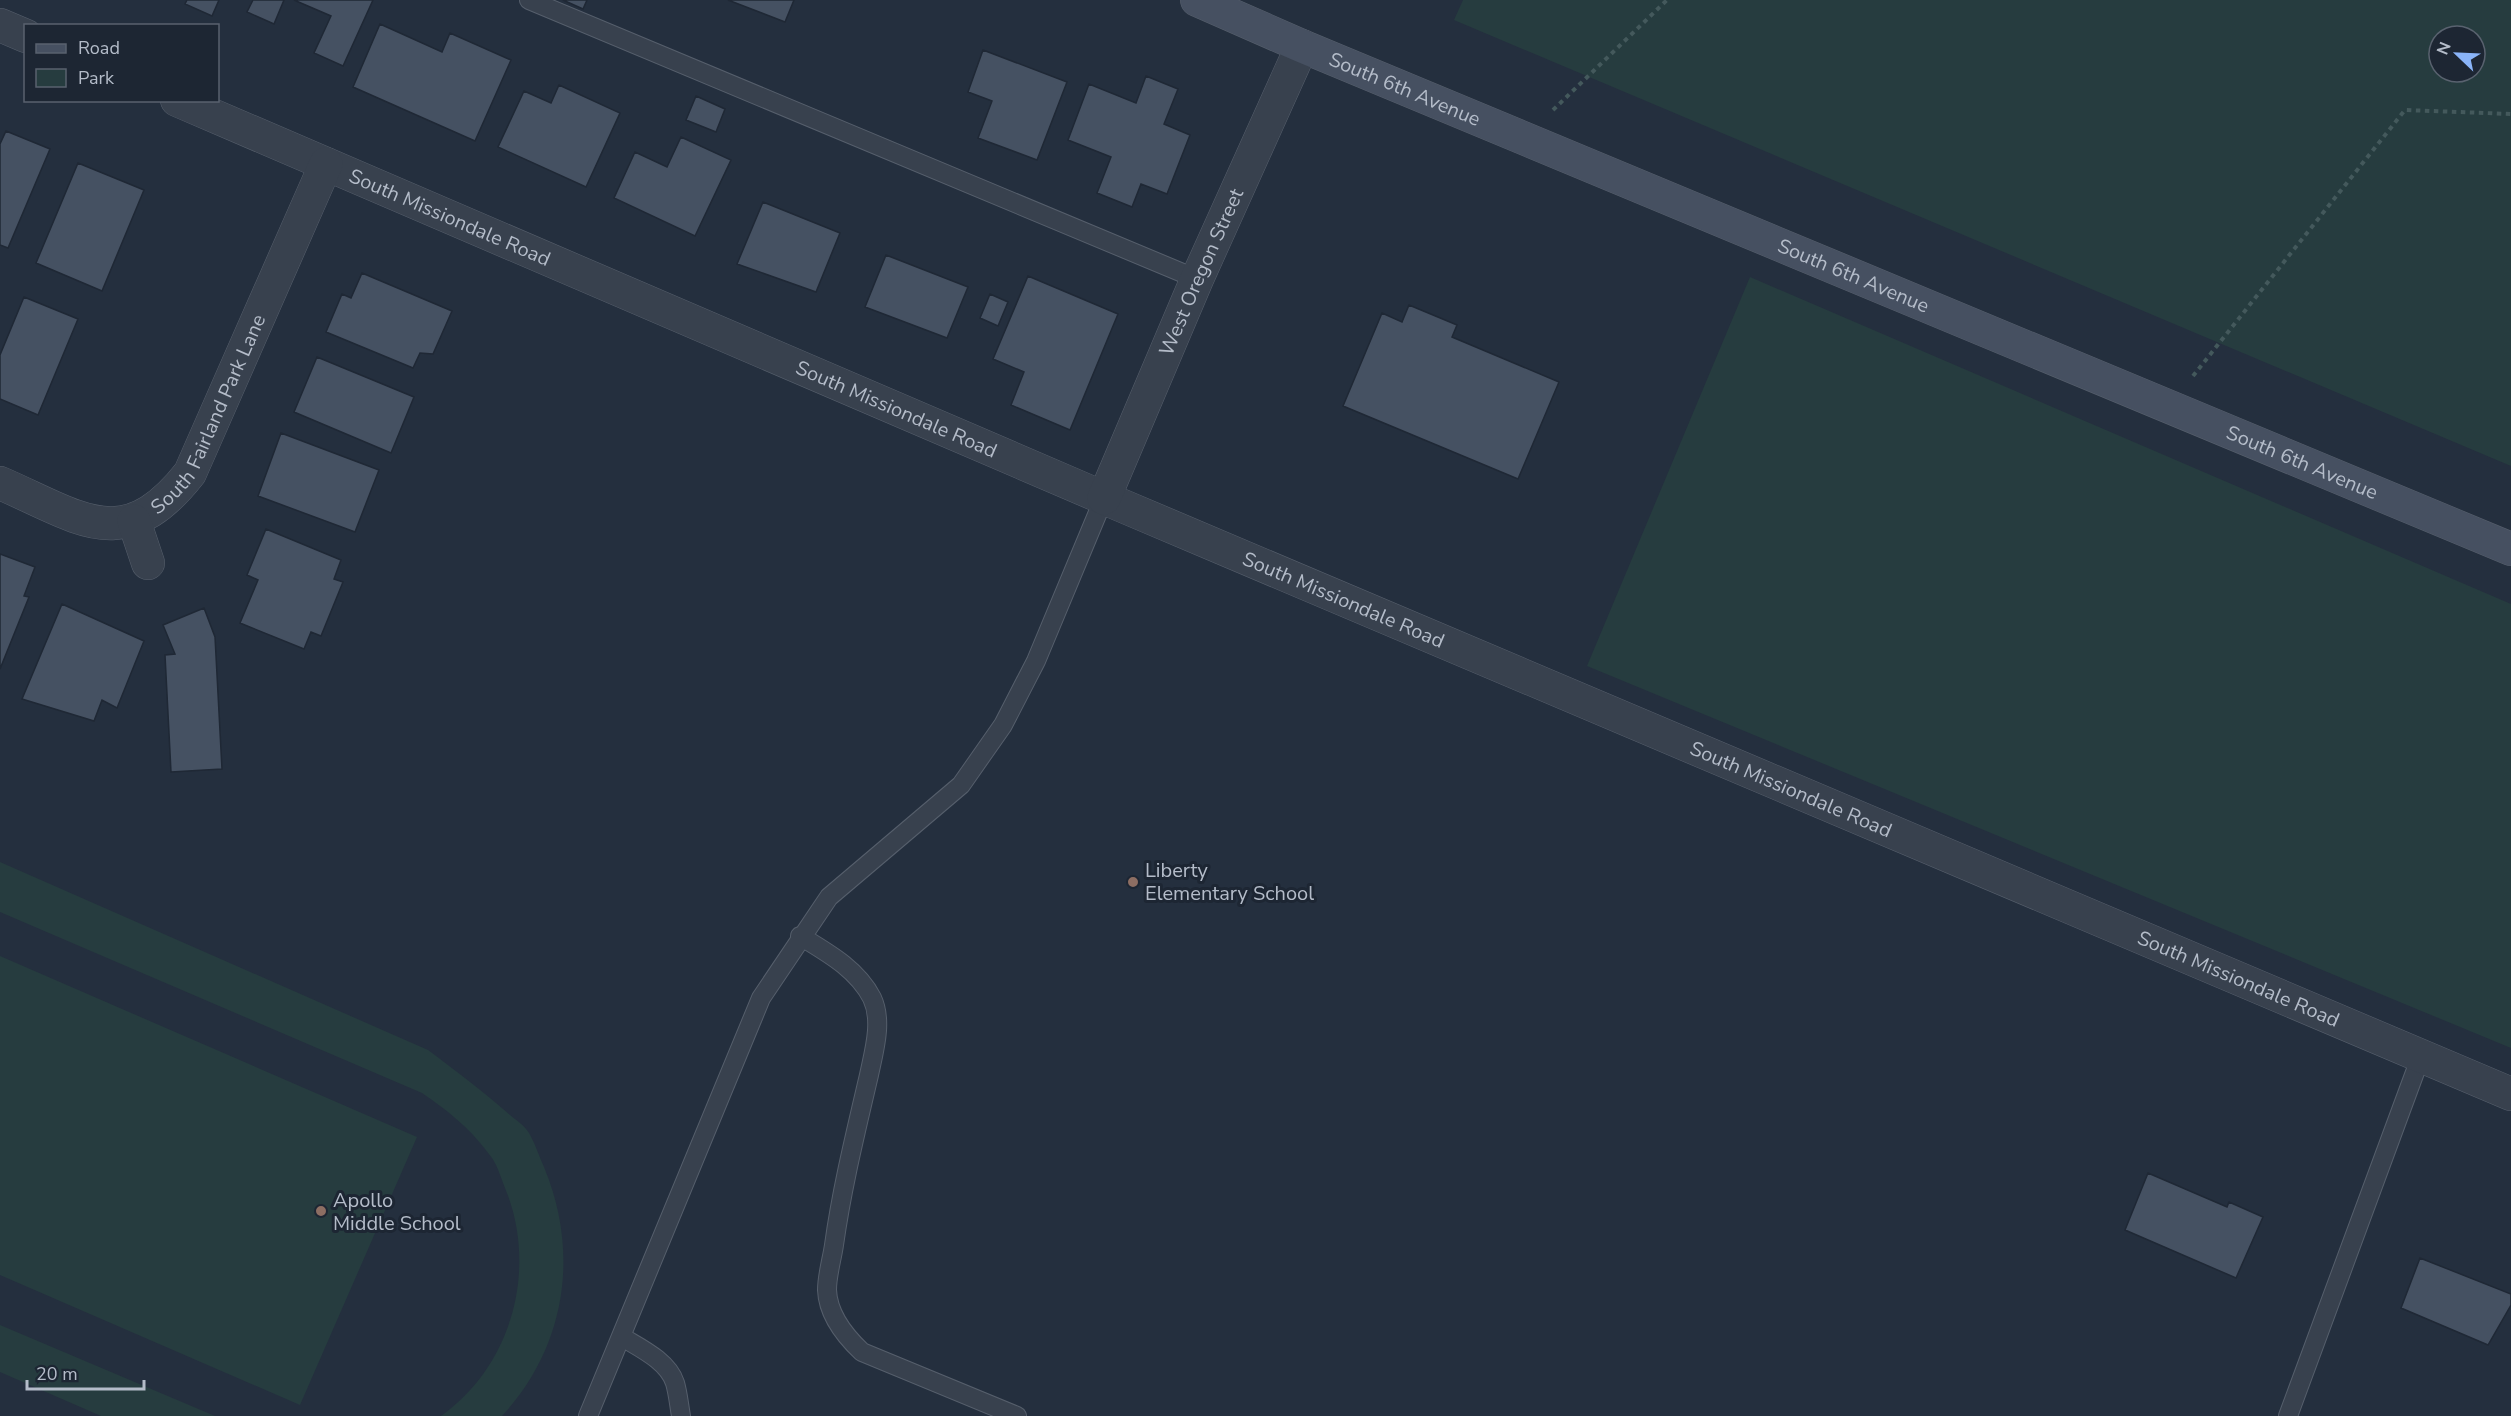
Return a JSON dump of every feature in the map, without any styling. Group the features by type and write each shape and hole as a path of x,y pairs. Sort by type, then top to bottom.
{"street":[{"name":"South 6th Avenue","path":"1197,0 1302,46 2511,549"},
{"path":"0,25 24,35"},
{"name":"West Oregon Street","path":"1104,498 1197,279 1302,46"},
{"name":"South Missiondale Road","path":"182,102 1104,498 2511,1094"},
{"name":"South Fairland Park Lane","path":"0,483 76,516 98,523 115,525 134,521 173,495 190,473 326,164"},
{"path":"134,521 148,562"}],"lane":[{"path":"529,0 1197,279"},
{"path":"588,1416 761,998 800,936 829,897 961,785 1004,725 1036,662 1104,498"},
{"path":"800,936 827,952 860,979 873,1000 877,1016 874,1050 839,1206 827,1291 832,1311 845,1335 862,1352 1017,1416"},
{"path":"2288,1416 2421,1056"},
{"path":"622,1337 648,1352 675,1381 681,1416"}],"path":[{"path":"1523,138 1667,0"},
{"path":"2169,406 2405,110 2511,114"}],"green space":[{"path":"1463,0 2511,0 2511,466 1454,20"},
{"path":"1750,277 2511,604 2511,1048 1587,666"},
{"path":"0,862 428,1050 480,1089 525,1128 535,1145 555,1200 562,1232 563,1265 560,1298 553,1330 541,1360 524,1389 502,1416 441,1416 466,1395 486,1370 502,1342 512,1312 518,1281 519,1250 515,1218 496,1165 476,1138 422,1093 0,912"},
{"path":"0,956 417,1137 300,1405 0,1275"},
{"path":"0,1325 215,1416 101,1416 0,1372"}],"building":[{"path":"187,0 219,0 212,16 185,4"},
{"path":"253,0 284,0 274,24 247,12"},
{"path":"294,0 373,0 343,66 314,53 331,16"},
{"path":"563,0 587,0 583,9"},
{"path":"728,0 794,0 785,22"},
{"path":"380,24 442,52 450,33 511,60 475,141 353,87"},
{"path":"983,50 1067,82 1037,160 978,138 992,101 968,92"},
{"path":"1146,76 1178,89 1164,124 1190,135 1167,194 1141,184 1132,207 1097,193 1111,157 1068,140 1089,84 1136,103"},
{"path":"559,85 620,113 586,187 498,147 524,91 551,103"},
{"path":"696,96 725,109 716,132 686,120"},
{"path":"6,131 50,149 8,248 0,245 0,144"},
{"path":"681,137 731,160 695,236 614,198 635,152 667,167"},
{"path":"78,163 144,190 102,291 36,263"},
{"path":"763,202 840,233 816,292 737,264"},
{"path":"886,255 968,287 947,338 865,307"},
{"path":"362,273 452,311 433,354 420,353 413,368 326,332 342,294 351,298"},
{"path":"1028,276 1118,314 1070,430 1011,405 1024,372 993,359"},
{"path":"990,294 1008,302 998,326 980,318"},
{"path":"24,297 78,319 38,415 0,399 0,355"},
{"path":"1409,305 1457,325 1452,337 1559,382 1518,479 1343,406 1382,313 1402,322"},
{"path":"317,357 414,397 391,453 294,412"},
{"path":"281,433 379,470 355,532 258,496"},
{"path":"266,529 341,560 334,579 343,582 321,636 311,632 304,649 240,623 258,580 247,575"},
{"path":"0,554 35,567 24,596 29,597 0,669"},
{"path":"62,604 144,641 117,708 102,700 94,721 22,699"},
{"path":"204,608 215,637 222,769 171,772 165,655 175,654 163,625"},
{"path":"2148,1173 2227,1207 2229,1202 2263,1217 2236,1278 2125,1230"},
{"path":"2420,1258 2511,1294 2511,1305 2488,1345 2401,1308"}],"place":[{"name":"Liberty Elementary School","path":"1133,882"},
{"name":"Apollo Middle School","path":"321,1211"}]}
